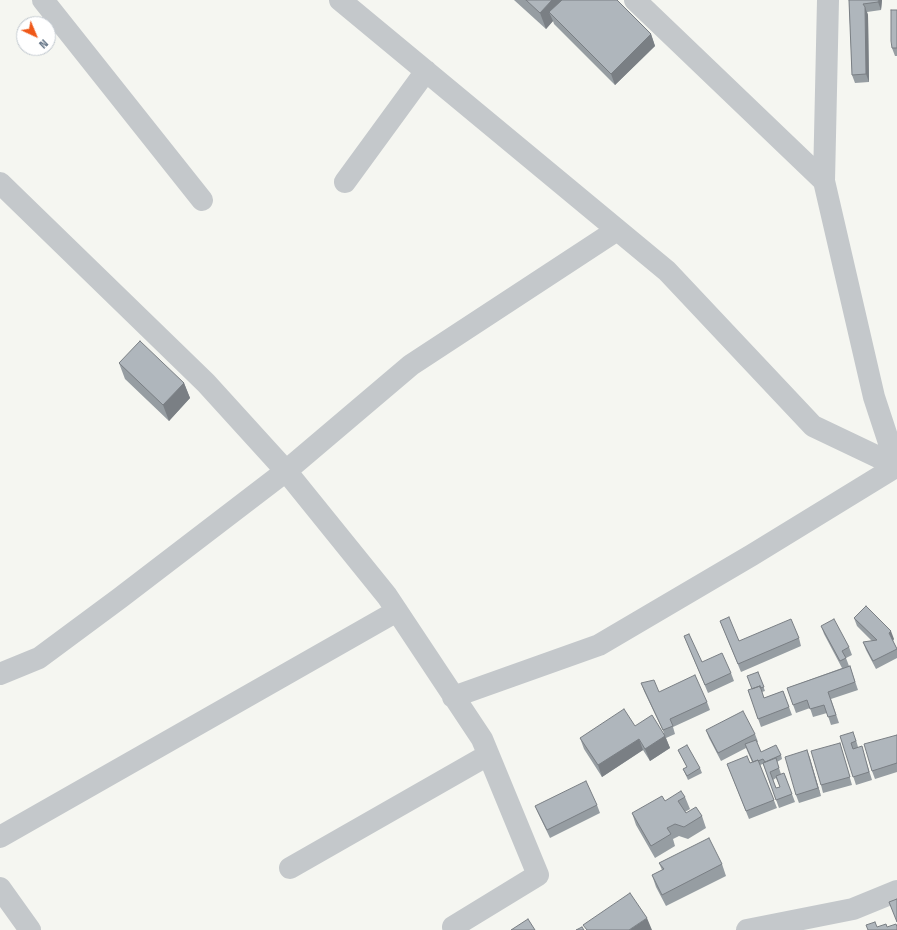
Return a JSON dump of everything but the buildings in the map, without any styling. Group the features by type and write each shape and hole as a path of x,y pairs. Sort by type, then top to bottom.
{"street":[{"path":"43,0 202,200"},
{"path":"340,0 667,271 812,426 897,466"},
{"path":"635,0 824,181"},
{"path":"828,0 824,181 874,397 891,430 897,466"},
{"path":"344,182 426,71"},
{"path":"0,183 206,383 286,471 387,596 482,739 538,875 453,927 455,930"},
{"path":"0,674 39,658 120,598 286,471 411,365 617,230"},
{"path":"453,696 599,645 752,555 897,466"},
{"path":"0,837 397,611"},
{"path":"290,868 488,754"},
{"path":"0,888 30,930"},
{"path":"755,929 853,908 897,891"}]}
